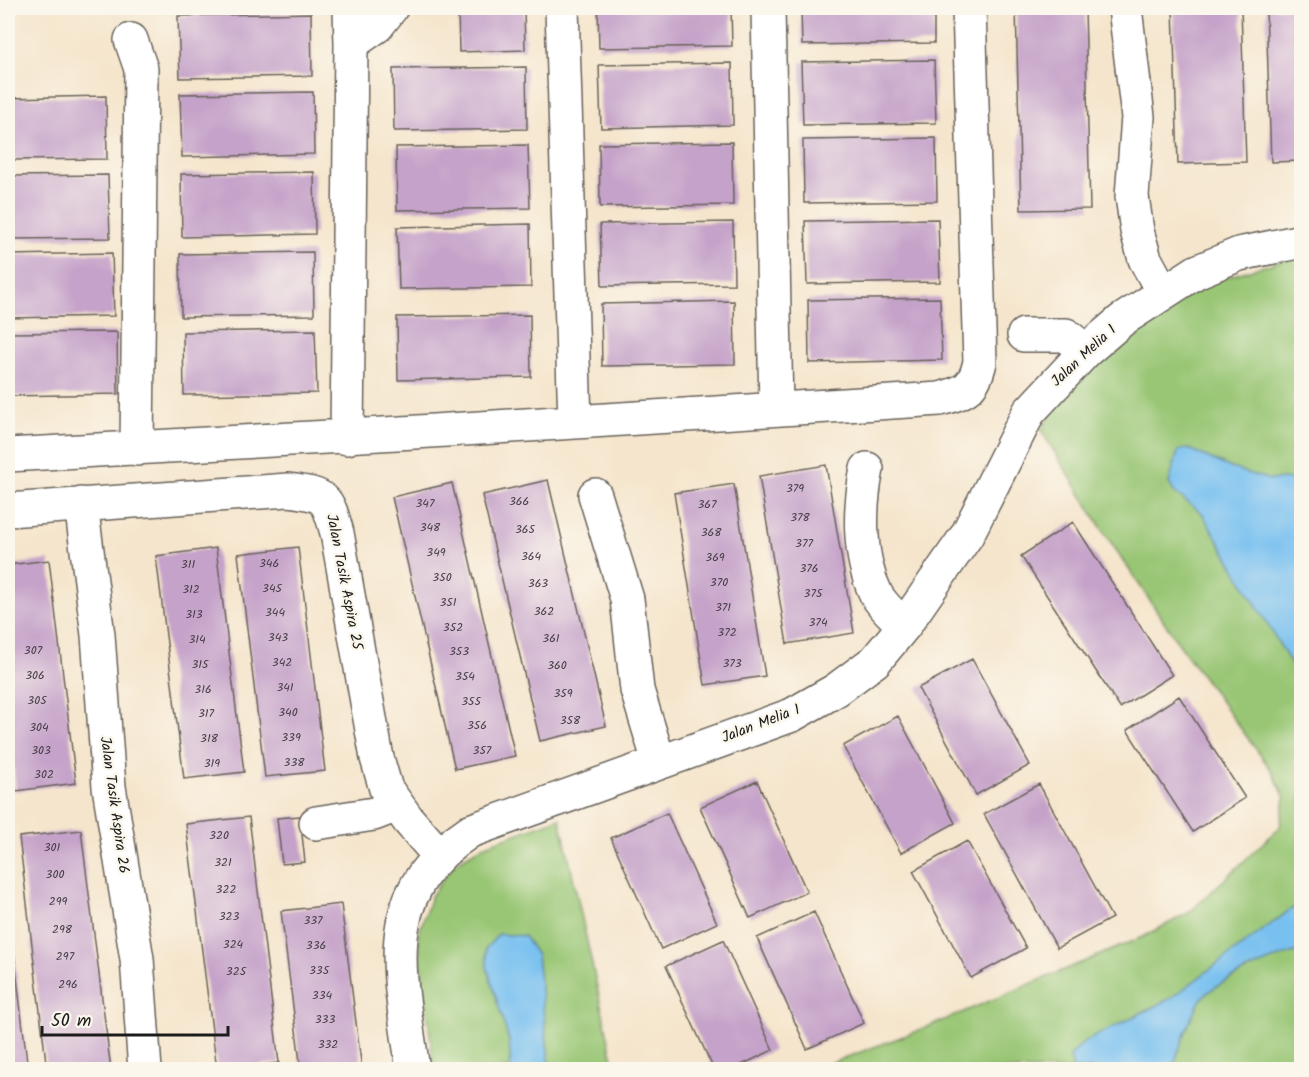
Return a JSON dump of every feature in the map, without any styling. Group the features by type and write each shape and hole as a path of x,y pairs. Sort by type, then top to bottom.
{"street":[{"path":"347,438 350,8"},
{"path":"351,44 377,26 391,8"},
{"path":"562,8 574,422"},
{"path":"768,8 776,409"},
{"path":"8,455 347,438 940,399 963,392 976,379 980,362 969,8"},
{"path":"1125,8 1138,117 1132,196 1135,219 1145,259 1163,292"},
{"path":"132,40 141,69 137,449"},
{"name":"Jalan Melia 1","path":"413,1070 399,965 400,933 409,901 426,868 439,855 470,831 792,715 836,690 875,661 904,626 967,535 1029,412 1086,351 1122,320 1196,272 1239,254 1302,241"},
{"path":"1024,336 1066,336 1086,351"},
{"path":"867,469 861,501 867,565 877,596 904,626"},
{"name":"Jalan Tasik Aspira 25","path":"8,510 288,490 317,494 329,506 337,533 377,758 386,789 439,855"},
{"path":"595,495 627,599 637,690 659,762"},
{"name":"Jalan Tasik Aspira 26","path":"81,504 98,635 109,787 137,958 145,1070"},
{"path":"316,823 374,814 397,805"}],"green space":[{"path":"1301,255 1301,1063 1246,1062 1246,1070 812,1070 920,1030 1143,937 1190,912 1280,827 1285,798 1272,771 1181,647 1104,532 1041,430 1064,394 1120,341 1176,299 1226,277"},
{"path":"560,818 615,1069 434,1069 418,936 431,896 454,864 483,846"}],"water":[{"path":"1187,448 1231,468 1270,480 1301,478 1301,681 1202,513 1174,492 1169,483 1178,451"},
{"path":"1301,902 1301,950 1236,976 1204,996 1190,1020 1173,1069 1073,1069 1070,1056 1084,1042 1171,998"},
{"path":"499,934 524,936 537,955 550,1069 511,1069 509,1041 487,967 486,948"}],"building":[{"path":"458,8 524,8 525,50 459,52"},
{"path":"598,8 731,8 732,46 599,48"},
{"path":"801,8 934,8 934,43 802,45"},
{"path":"1016,8 1085,8 1090,209 1021,210"},
{"path":"1173,8 1241,8 1246,162 1178,164"},
{"path":"1266,8 1302,8 1302,161 1271,162"},
{"path":"311,13 312,76 180,78 178,16"},
{"path":"934,60 936,123 803,125 801,62"},
{"path":"732,63 733,125 601,128 599,65"},
{"path":"526,67 527,129 394,131 393,69"},
{"path":"313,92 314,154 182,157 180,94"},
{"path":"106,96 107,159 8,160 8,98"},
{"path":"936,138 937,201 804,203 803,140"},
{"path":"732,142 733,205 600,207 599,144"},
{"path":"528,145 530,208 397,210 396,147"},
{"path":"314,172 315,234 182,237 181,174"},
{"path":"108,175 110,238 8,239 8,176"},
{"path":"938,219 940,282 807,284 805,221"},
{"path":"733,222 734,284 602,286 600,224"},
{"path":"530,224 531,287 399,289 397,227"},
{"path":"313,252 314,315 181,317 180,254"},
{"path":"112,253 114,316 8,318 8,255"},
{"path":"940,298 942,360 809,363 808,300"},
{"path":"734,301 735,364 602,366 601,304"},
{"path":"530,315 531,377 398,380 397,317"},
{"path":"315,330 317,393 184,395 183,332"},
{"path":"117,332 118,394 8,396 8,333"},
{"path":"826,465 854,633 787,644 759,476"},
{"path":"548,480 606,726 540,741 482,495"},
{"path":"452,483 515,756 455,769 392,497"},
{"path":"734,484 765,676 705,685 674,493"},
{"path":"1073,522 1172,675 1120,708 1021,556"},
{"path":"298,547 325,771 265,777 238,554"},
{"path":"216,548 244,772 184,779 156,556"},
{"path":"49,560 76,783 16,791 8,720 8,565"},
{"path":"972,659 1030,765 976,795 918,688"},
{"path":"1179,696 1245,798 1193,832 1127,730"},
{"path":"898,716 955,823 901,853 843,746"},
{"path":"757,781 807,892 750,918 700,807"},
{"path":"1039,784 1112,918 1057,948 984,814"},
{"path":"667,813 717,923 661,949 611,838"},
{"path":"300,816 305,862 282,864 277,818"},
{"path":"249,817 279,1063 217,1070 186,824"},
{"path":"81,830 111,1070 47,1070 19,837"},
{"path":"967,841 1026,948 971,978 913,871"},
{"path":"341,904 362,1070 301,1070 281,911"},
{"path":"9,911 28,1070 8,1070"},
{"path":"814,912 864,1023 807,1049 757,938"},
{"path":"723,940 773,1050 731,1070 714,1070 666,966"}]}
